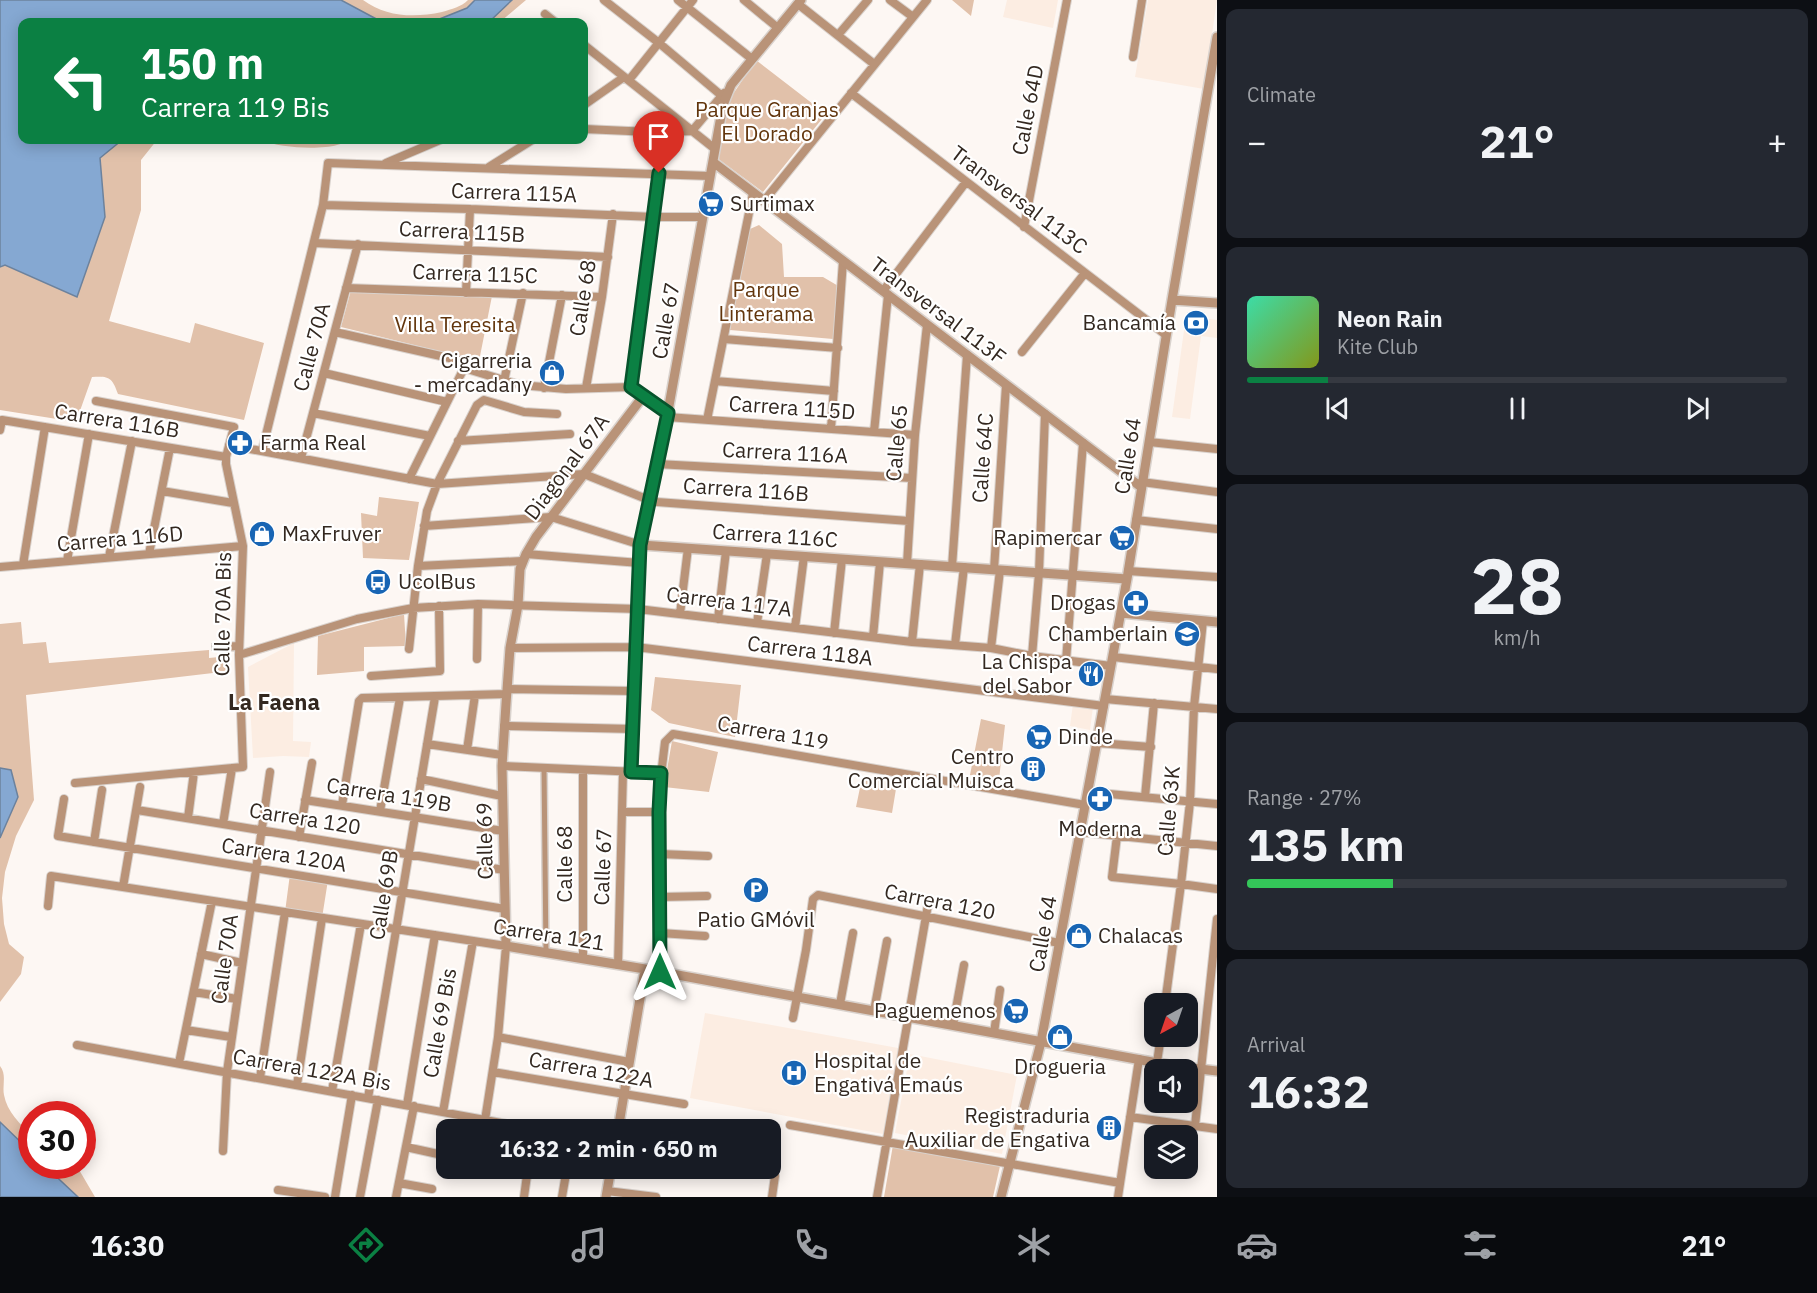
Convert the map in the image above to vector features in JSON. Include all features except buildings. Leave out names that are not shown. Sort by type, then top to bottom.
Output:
[{"type":"street","points":[[604,0],[722,96]]},
{"type":"street","points":[[678,0],[752,59]]},
{"type":"street","points":[[588,103],[626,79],[659,43],[693,0]]},
{"type":"street","points":[[744,0],[778,28]]},
{"type":"street","points":[[838,35],[868,0]]},
{"type":"street","points":[[890,0],[913,17]]},
{"type":"street","points":[[764,201],[927,0]]},
{"type":"street","name":"Calle 64D","points":[[1024,227],[1067,0]]},
{"type":"street","points":[[1133,57],[1142,0]]},
{"type":"street","points":[[588,129],[692,131],[800,2],[874,64]]},
{"type":"street","points":[[545,14],[550,18]]},
{"type":"street","name":"Calle 64","points":[[1001,1197],[1041,1042],[1088,792],[1121,613],[1217,37]]},
{"type":"street","points":[[588,51],[715,149]]},
{"type":"street","name":"Calle 67","points":[[618,965],[623,812],[633,729],[640,545],[667,415],[723,105],[731,85]]},
{"type":"street","name":"Transversal 113C","points":[[851,93],[1166,335]]},
{"type":"street","points":[[383,164],[430,144]]},
{"type":"street","points":[[487,168],[526,144]]},
{"type":"street","name":"Transversal 113F","points":[[713,162],[1083,443],[1142,485]]},
{"type":"street","points":[[262,451],[323,205],[328,163],[710,176]]},
{"type":"street","points":[[631,387],[659,173]]},
{"type":"street","points":[[874,432],[885,293],[966,182]]},
{"type":"street","points":[[707,420],[753,193]]},
{"type":"street","name":"Carrera 115A","points":[[323,205],[703,217]]},
{"type":"street","points":[[466,292],[470,209]]},
{"type":"street","name":"Calle 68","points":[[586,388],[614,214]]},
{"type":"street","name":"Carrera 115B","points":[[314,243],[608,257]]},
{"type":"street","name":"Calle 70A","points":[[301,458],[358,244]]},
{"type":"street","points":[[831,429],[843,261]]},
{"type":"street","points":[[1022,352],[1085,273]]},
{"type":"street","name":"Carrera 115C","points":[[346,288],[602,297]]},
{"type":"street","points":[[504,381],[523,293]]},
{"type":"street","name":"Calle 68","points":[[544,388],[562,295]]},
{"type":"street","points":[[1172,300],[1217,303]]},
{"type":"street","name":"Calle 65","points":[[907,564],[915,435],[927,325]]},
{"type":"street","points":[[334,332],[466,365],[504,381],[520,385],[544,388],[631,387],[667,415]]},
{"type":"street","points":[[724,339],[838,348]]},
{"type":"street","points":[[952,567],[967,355]]},
{"type":"street","points":[[409,478],[466,365]]},
{"type":"street","points":[[324,373],[447,402]]},
{"type":"street","points":[[716,381],[834,391]]},
{"type":"street","name":"Calle 64C","points":[[992,648],[1006,385]]},
{"type":"street","name":"Diagonal 67A","points":[[524,558],[551,517],[644,395]]},
{"type":"street","points":[[409,649],[418,566],[427,511],[437,484],[477,405],[484,400],[524,412],[557,414]]},
{"type":"street","name":"Calle 70A Bis","points":[[96,401],[234,427],[226,457],[227,473],[243,546],[239,646],[243,767],[232,768]]},
{"type":"street","points":[[313,413],[430,436]]},
{"type":"street","points":[[1032,656],[1039,573],[1045,414]]},
{"type":"street","name":"Carrera 115D","points":[[667,415],[915,435]]},
{"type":"street","name":"Carrera 116B","points":[[0,430],[2,420],[226,457]]},
{"type":"street","points":[[23,565],[45,427]]},
{"type":"street","points":[[67,561],[89,434]]},
{"type":"street","points":[[458,441],[570,434]]},
{"type":"street","points":[[110,557],[132,441]]},
{"type":"street","points":[[1149,442],[1217,449]]},
{"type":"street","points":[[1066,660],[1083,443]]},
{"type":"street","name":"Carrera 116B","points":[[229,445],[437,484],[584,474],[649,500],[909,521]]},
{"type":"street","points":[[149,554],[170,448]]},
{"type":"street","name":"Carrera 116A","points":[[657,464],[912,478]]},
{"type":"street","points":[[1142,485],[1217,492]]},
{"type":"street","points":[[162,491],[233,503]]},
{"type":"street","name":"Carrera 116C","points":[[424,526],[551,517],[640,545],[1039,573],[1127,575]]},
{"type":"street","points":[[1136,520],[1217,529]]},
{"type":"street","name":"Carrera 116D","points":[[0,567],[243,546]]},
{"type":"street","points":[[680,614],[688,548]]},
{"type":"street","points":[[718,619],[726,551]]},
{"type":"street","points":[[757,623],[767,554]]},
{"type":"street","points":[[795,628],[804,556]]},
{"type":"street","points":[[418,566],[524,558],[640,563]]},
{"type":"street","name":"Calle 69","points":[[485,1119],[498,1037],[506,946],[502,755],[510,648],[524,558]]},
{"type":"street","points":[[834,633],[842,559]]},
{"type":"street","points":[[873,637],[880,562]]},
{"type":"street","points":[[912,642],[920,564]]},
{"type":"street","points":[[955,645],[964,567]]},
{"type":"street","points":[[1127,575],[1217,578]]},
{"type":"street","points":[[477,659],[478,604]]},
{"type":"street","name":"Carrera 117A","points":[[239,655],[357,619],[413,608],[518,604],[638,609],[912,642],[992,648],[1066,660],[1217,669]]},
{"type":"street","points":[[371,676],[440,671],[439,606]]},
{"type":"street","points":[[1121,613],[1217,622]]},
{"type":"street","name":"Calle 63K","points":[[1166,993],[1190,802],[1194,707],[1203,621]]},
{"type":"street","points":[[220,647],[239,646]]},
{"type":"street","name":"Carrera 118A","points":[[510,648],[636,647],[1104,703],[1154,703],[1217,709]]},
{"type":"street","points":[[342,805],[359,701],[366,697],[435,697],[507,691],[634,691]]},
{"type":"street","points":[[467,750],[475,695]]},
{"type":"street","name":"Calle 69B","points":[[368,1098],[435,697]]},
{"type":"street","points":[[380,811],[400,698]]},
{"type":"street","points":[[1144,797],[1154,703]]},
{"type":"street","points":[[504,726],[633,729]]},
{"type":"street","name":"Carrera 119","points":[[661,773],[665,742],[673,734],[1085,805]]},
{"type":"street","points":[[1097,743],[1151,747]]},
{"type":"street","points":[[427,744],[502,755]]},
{"type":"street","points":[[299,837],[312,763]]},
{"type":"street","points":[[502,766],[661,773],[659,812],[660,972]]},
{"type":"street","points":[[75,783],[232,768],[223,824]]},
{"type":"street","points":[[544,768],[546,953]]},
{"type":"street","name":"Calle 68","points":[[582,959],[584,770]]},
{"type":"street","points":[[188,818],[195,772]]},
{"type":"street","name":"Calle 70A","points":[[223,1151],[231,1037],[270,772]]},
{"type":"street","points":[[421,779],[502,796]]},
{"type":"street","points":[[123,887],[140,787]]},
{"type":"street","points":[[94,842],[102,790]]},
{"type":"street","points":[[1088,792],[1217,804]]},
{"type":"street","name":"Carrera 120A","points":[[64,799],[58,836],[505,909]]},
{"type":"street","name":"Carrera 119B","points":[[305,801],[503,831]]},
{"type":"street","name":"Carrera 120","points":[[136,810],[504,870]]},
{"type":"street","points":[[623,812],[659,812]]},
{"type":"street","points":[[1080,832],[1217,846]]},
{"type":"street","points":[[1117,836],[1112,877],[1217,889]]},
{"type":"street","points":[[660,854],[708,856]]},
{"type":"street","name":"Carrera 121","points":[[48,906],[51,876],[645,969],[1144,1060]]},
{"type":"street","points":[[660,897],[707,896]]},
{"type":"street","name":"Carrera 120","points":[[797,997],[815,896],[1059,943]]},
{"type":"street","points":[[877,1197],[929,899]]},
{"type":"street","points":[[179,1064],[212,901]]},
{"type":"street","points":[[260,1078],[285,912]]},
{"type":"street","points":[[297,1085],[322,918]]},
{"type":"street","points":[[1195,1125],[1217,919]]},
{"type":"street","points":[[332,1091],[361,924]]},
{"type":"street","points":[[660,933],[705,936]]},
{"type":"street","points":[[840,1004],[853,933]]},
{"type":"street","points":[[396,1197],[406,1147],[435,935]]},
{"type":"street","name":"Calle 69 Bis","points":[[443,1112],[473,941]]},
{"type":"street","points":[[874,1011],[886,941]]},
{"type":"street","points":[[201,954],[242,963]]},
{"type":"street","points":[[953,1025],[964,965]]},
{"type":"street","points":[[620,1119],[645,969]]},
{"type":"street","points":[[994,1033],[1000,990]]},
{"type":"street","points":[[194,992],[237,999]]},
{"type":"street","points":[[793,1018],[797,997]]},
{"type":"street","points":[[186,1030],[231,1037]]},
{"type":"street","points":[[498,1037],[629,1062]]},
{"type":"street","name":"Carrera 122A Bis","points":[[77,1045],[480,1119]]},
{"type":"street","points":[[1118,1197],[1139,1059]]},
{"type":"street","name":"Carrera 121","points":[[1198,1069],[1217,1071]]},
{"type":"street","name":"Carrera 122A","points":[[493,1071],[684,1104]]},
{"type":"street","points":[[335,1197],[352,1095]]},
{"type":"street","points":[[360,1197],[378,1100]]},
{"type":"street","points":[[1130,1117],[1188,1125]]},
{"type":"street","points":[[790,1125],[1120,1183]]},
{"type":"street","points":[[1198,1126],[1217,1129]]},
{"type":"street","points":[[406,1147],[436,1154]]},
{"type":"street","points":[[524,1197],[526,1179]]},
{"type":"street","points":[[562,1197],[565,1179]]},
{"type":"street","points":[[609,1179],[607,1194],[656,1197]]},
{"type":"street","points":[[772,1197],[775,1179]]},
{"type":"street","points":[[399,1183],[432,1189]]},
{"type":"street","points":[[278,1190],[325,1197]]},
{"type":"shaded area","points":[[1007,0],[1058,0],[1053,28],[1003,17]]},
{"type":"shaded area","points":[[1148,0],[1217,0],[1204,89],[1135,77]]},
{"type":"shaded area","points":[[1186,316],[1217,320],[1217,338],[1201,336],[1190,419],[1172,417]]},
{"type":"shaded area","points":[[294,643],[293,741],[311,742],[309,757],[253,758],[248,667]]},
{"type":"shaded area","points":[[1073,704],[1093,707],[1090,730],[1070,726]]},
{"type":"shaded area","name":"Hospital de Engativá Emaús","points":[[705,1013],[898,1048],[883,1134],[690,1098]]},
{"type":"shaded area","points":[[910,1054],[1017,1075],[1002,1154],[895,1133]]},
{"type":"green space","points":[[0,0],[363,0],[391,13],[421,15],[442,12],[468,0],[526,0],[505,18],[18,18],[18,144],[154,144],[141,160],[141,210],[109,321],[190,343],[195,323],[264,343],[244,420],[118,394],[112,381],[106,377],[92,377],[76,422],[0,410]]},
{"type":"green space","points":[[952,0],[974,0],[971,16]]},
{"type":"green space","name":"Parque Granjas El Dorado","points":[[756,60],[826,114],[763,192],[717,158],[723,139],[729,100]]},
{"type":"green space","points":[[274,144],[341,144],[310,148]]},
{"type":"green space","name":"Parque Linterama","points":[[759,225],[782,244],[784,277],[823,277],[840,287],[833,339],[730,330],[750,229]]},
{"type":"green space","name":"Villa Teresita","points":[[351,290],[492,296],[479,361],[341,327]]},
{"type":"green space","points":[[379,497],[419,502],[409,560],[363,558],[361,513],[377,516]]},
{"type":"green space","points":[[404,614],[406,646],[364,647],[364,671],[317,675],[318,636]]},
{"type":"green space","points":[[21,622],[23,644],[46,642],[49,663],[209,650],[209,658],[229,656],[230,671],[26,695],[34,800],[16,836],[5,872],[2,898],[4,924],[9,944],[24,957],[21,974],[0,1002],[0,624]]},
{"type":"green space","points":[[655,677],[741,685],[735,737],[669,723],[651,710]]},
{"type":"green space","points":[[981,719],[1005,725],[999,780],[970,775]]},
{"type":"green space","points":[[672,741],[718,752],[709,792],[664,787]]},
{"type":"green space","points":[[862,778],[897,783],[892,813],[856,807]]},
{"type":"green space","points":[[290,874],[328,880],[322,918],[285,912]]},
{"type":"green space","points":[[0,1066],[3,1073],[4,1095],[8,1107],[18,1121],[18,1179],[84,1179],[95,1197],[0,1197]]},
{"type":"green space","points":[[893,1145],[1000,1166],[993,1197],[884,1197]]},
{"type":"water","points":[[0,0],[341,0],[375,18],[18,18],[18,144],[117,144],[100,158],[105,217],[77,297],[5,265],[0,267]]},
{"type":"water","points":[[475,0],[512,0],[493,18],[442,18],[467,8]]},
{"type":"water","points":[[0,768],[11,770],[18,797],[0,838]]},
{"type":"water","points":[[0,1122],[18,1139],[18,1179],[59,1179],[78,1197],[0,1197]]},
{"type":"tunnel","points":[[211,647],[221,647]]},
{"type":"place","name":"Surtimax","points":[[711,204]]},
{"type":"place","name":"Bancamía","points":[[1196,323]]},
{"type":"place","name":"Cigarreria - mercadany","points":[[552,373]]},
{"type":"place","name":"Farma Real","points":[[240,443]]},
{"type":"place","name":"MaxFruver","points":[[262,534]]},
{"type":"place","name":"Rapimercar","points":[[1122,538]]},
{"type":"place","name":"UcolBus","points":[[378,582]]},
{"type":"place","name":"Drogas","points":[[1136,603]]},
{"type":"place","name":"Chamberlain","points":[[1187,634]]},
{"type":"place","name":"La Chispa del Sabor","points":[[1091,674]]},
{"type":"place","name":"Dinde","points":[[1039,737]]},
{"type":"place","name":"Centro Comercial Muisca","points":[[1033,769]]},
{"type":"place","name":"Moderna","points":[[1100,799]]},
{"type":"place","name":"Patio GMóvil","points":[[756,890]]},
{"type":"place","name":"Chalacas","points":[[1079,936]]},
{"type":"place","name":"Paguemenos","points":[[1016,1011]]},
{"type":"place","name":"Drogueria","points":[[1060,1037]]},
{"type":"place","name":"Hospital de Engativá Emaús","points":[[794,1073]]},
{"type":"place","name":"Registraduria Auxiliar de Engativa","points":[[1109,1128]]},
{"type":"district","name":"La Faena","points":[[274,702]]},
{"type":"route","points":[[659,173],[631,387],[668,413],[640,545],[631,772],[661,773],[659,812],[660,972]]}]
